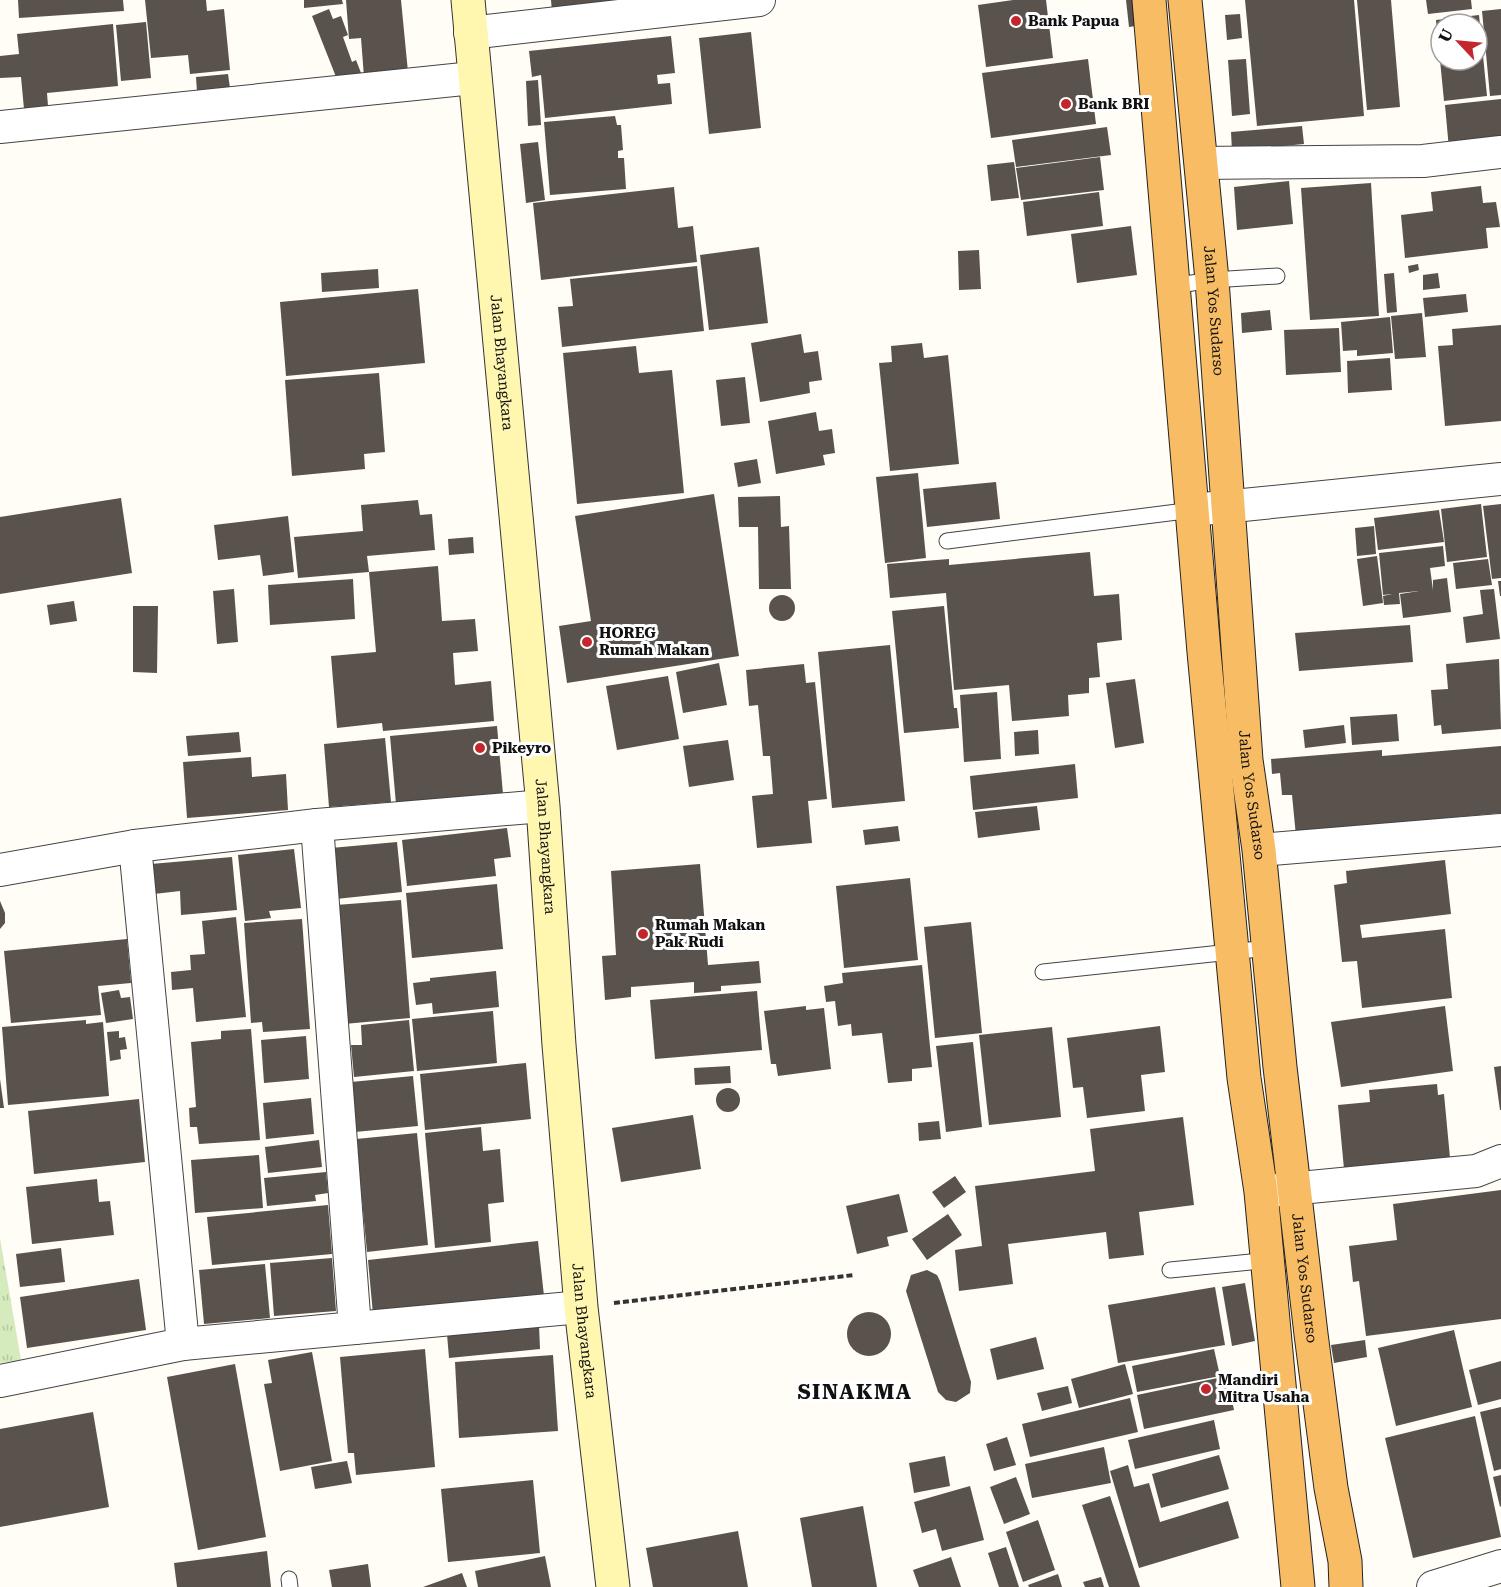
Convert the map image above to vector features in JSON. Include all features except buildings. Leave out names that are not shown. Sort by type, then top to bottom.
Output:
[{"type":"highway","points":[[1149,0],[1172,286],[1232,953],[1244,1078],[1261,1192],[1298,1587]]},
{"type":"highway","name":"Jalan Yos Sudarso","points":[[1185,0],[1212,280],[1246,760],[1259,850],[1311,1334],[1331,1488],[1345,1561],[1346,1587]]},
{"type":"main road","name":"Jalan Bhayangkara","points":[[468,0],[473,78],[543,806],[580,1307],[613,1587]]},
{"type":"street","points":[[470,33],[759,0]]},
{"type":"street","points":[[0,128],[473,78]]},
{"type":"street","points":[[1201,163],[1423,161],[1501,152]]},
{"type":"street","points":[[1193,510],[1501,479]]},
{"type":"street","points":[[0,870],[135,846],[317,825],[543,806]]},
{"type":"street","points":[[317,825],[355,1328]]},
{"type":"street","points":[[1259,850],[1501,830]]},
{"type":"street","points":[[135,846],[183,1344]]},
{"type":"street","points":[[1261,1192],[1476,1171],[1501,1161]]},
{"type":"street","points":[[0,1381],[183,1344],[580,1307]]},
{"type":"street","points":[[1432,1587],[1501,1566]]},
{"type":"lane","points":[[1172,286],[1212,280],[1277,276]]},
{"type":"lane","points":[[947,541],[1193,510]]},
{"type":"lane","points":[[1043,972],[1268,948]]},
{"type":"lane","points":[[1170,1270],[1304,1257]]},
{"type":"path","points":[[580,1307],[854,1275]]},
{"type":"green space","points":[[0,1238],[21,1360],[0,1363]]},
{"type":"place","name":"Bank Papua","points":[[1016,21]]},
{"type":"place","name":"Bank BRI","points":[[1066,104]]},
{"type":"place","name":"HOREG Rumah Makan","points":[[587,642]]},
{"type":"place","name":"Pikeyro","points":[[480,748]]},
{"type":"place","name":"Rumah Makan Pak Rudi","points":[[643,934]]},
{"type":"place","name":"Mandiri Mitra Usaha","points":[[1206,1389]]},
{"type":"district","name":"SINAKMA","points":[[855,1392]]}]
